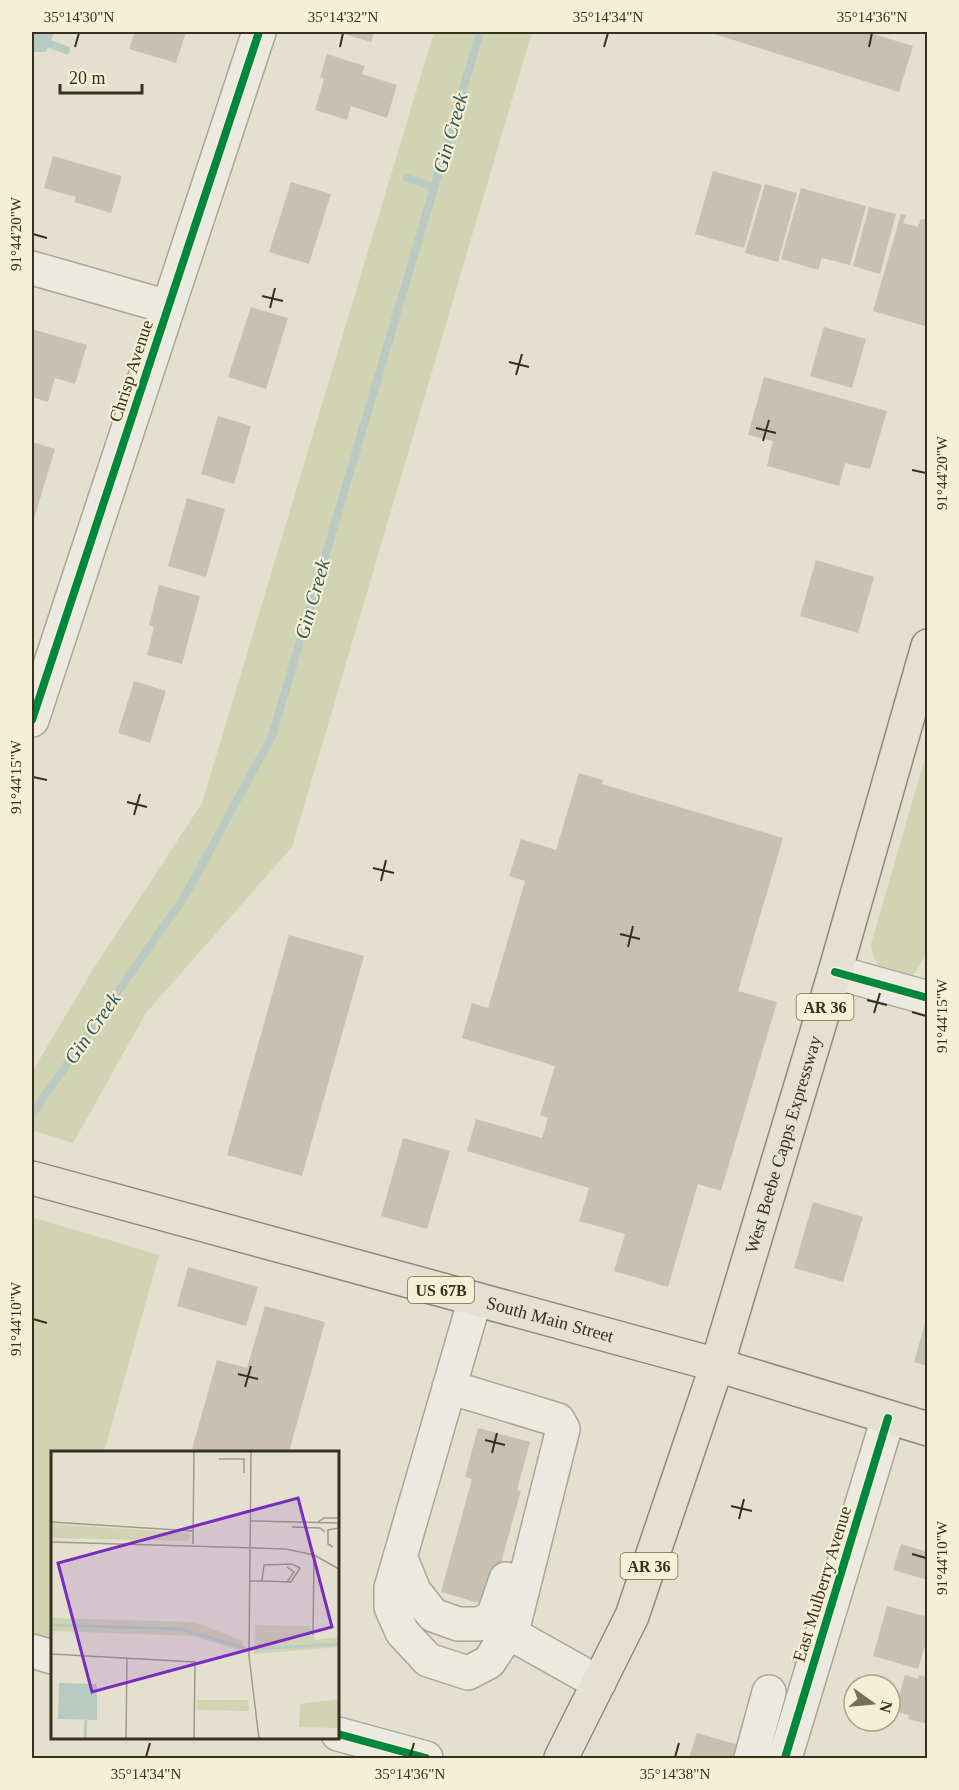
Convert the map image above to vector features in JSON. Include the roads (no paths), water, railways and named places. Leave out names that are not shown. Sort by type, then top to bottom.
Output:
[{"type":"main road","name":"West Beebe Capps Expressway","points":[[717,1365],[835,972],[927,646]]},
{"type":"main road","name":"South Main Street","points":[[32,1178],[717,1365],[927,1429]]},
{"type":"main road","name":"AR 36","points":[[561,1758],[632,1616],[717,1365]]},
{"type":"street","name":"Chrisp Avenue","points":[[32,720],[259,32]]},
{"type":"street","points":[[32,268],[168,307]]},
{"type":"street","points":[[835,972],[927,998]]},
{"type":"street","points":[[449,1388],[558,1420],[563,1429],[514,1624],[489,1662],[468,1673],[428,1660],[402,1632],[391,1606],[391,1588],[400,1556],[449,1388],[475,1299]]},
{"type":"street","points":[[400,1556],[414,1591],[434,1615],[458,1624],[479,1624],[493,1617],[502,1595],[548,1417]]},
{"type":"street","name":"East Mulberry Avenue","points":[[785,1758],[888,1418]]},
{"type":"street","points":[[508,1632],[599,1683]]},
{"type":"street","points":[[32,1651],[51,1657]]},
{"type":"street","points":[[751,1758],[769,1692]]},
{"type":"street","points":[[339,1734],[426,1758]]},
{"type":"waterway","name":"Gin Creek","points":[[32,1114],[185,896],[272,736],[480,32]]},
{"type":"waterway","points":[[50,44],[66,50]]},
{"type":"waterway","points":[[407,178],[434,187]]}]
